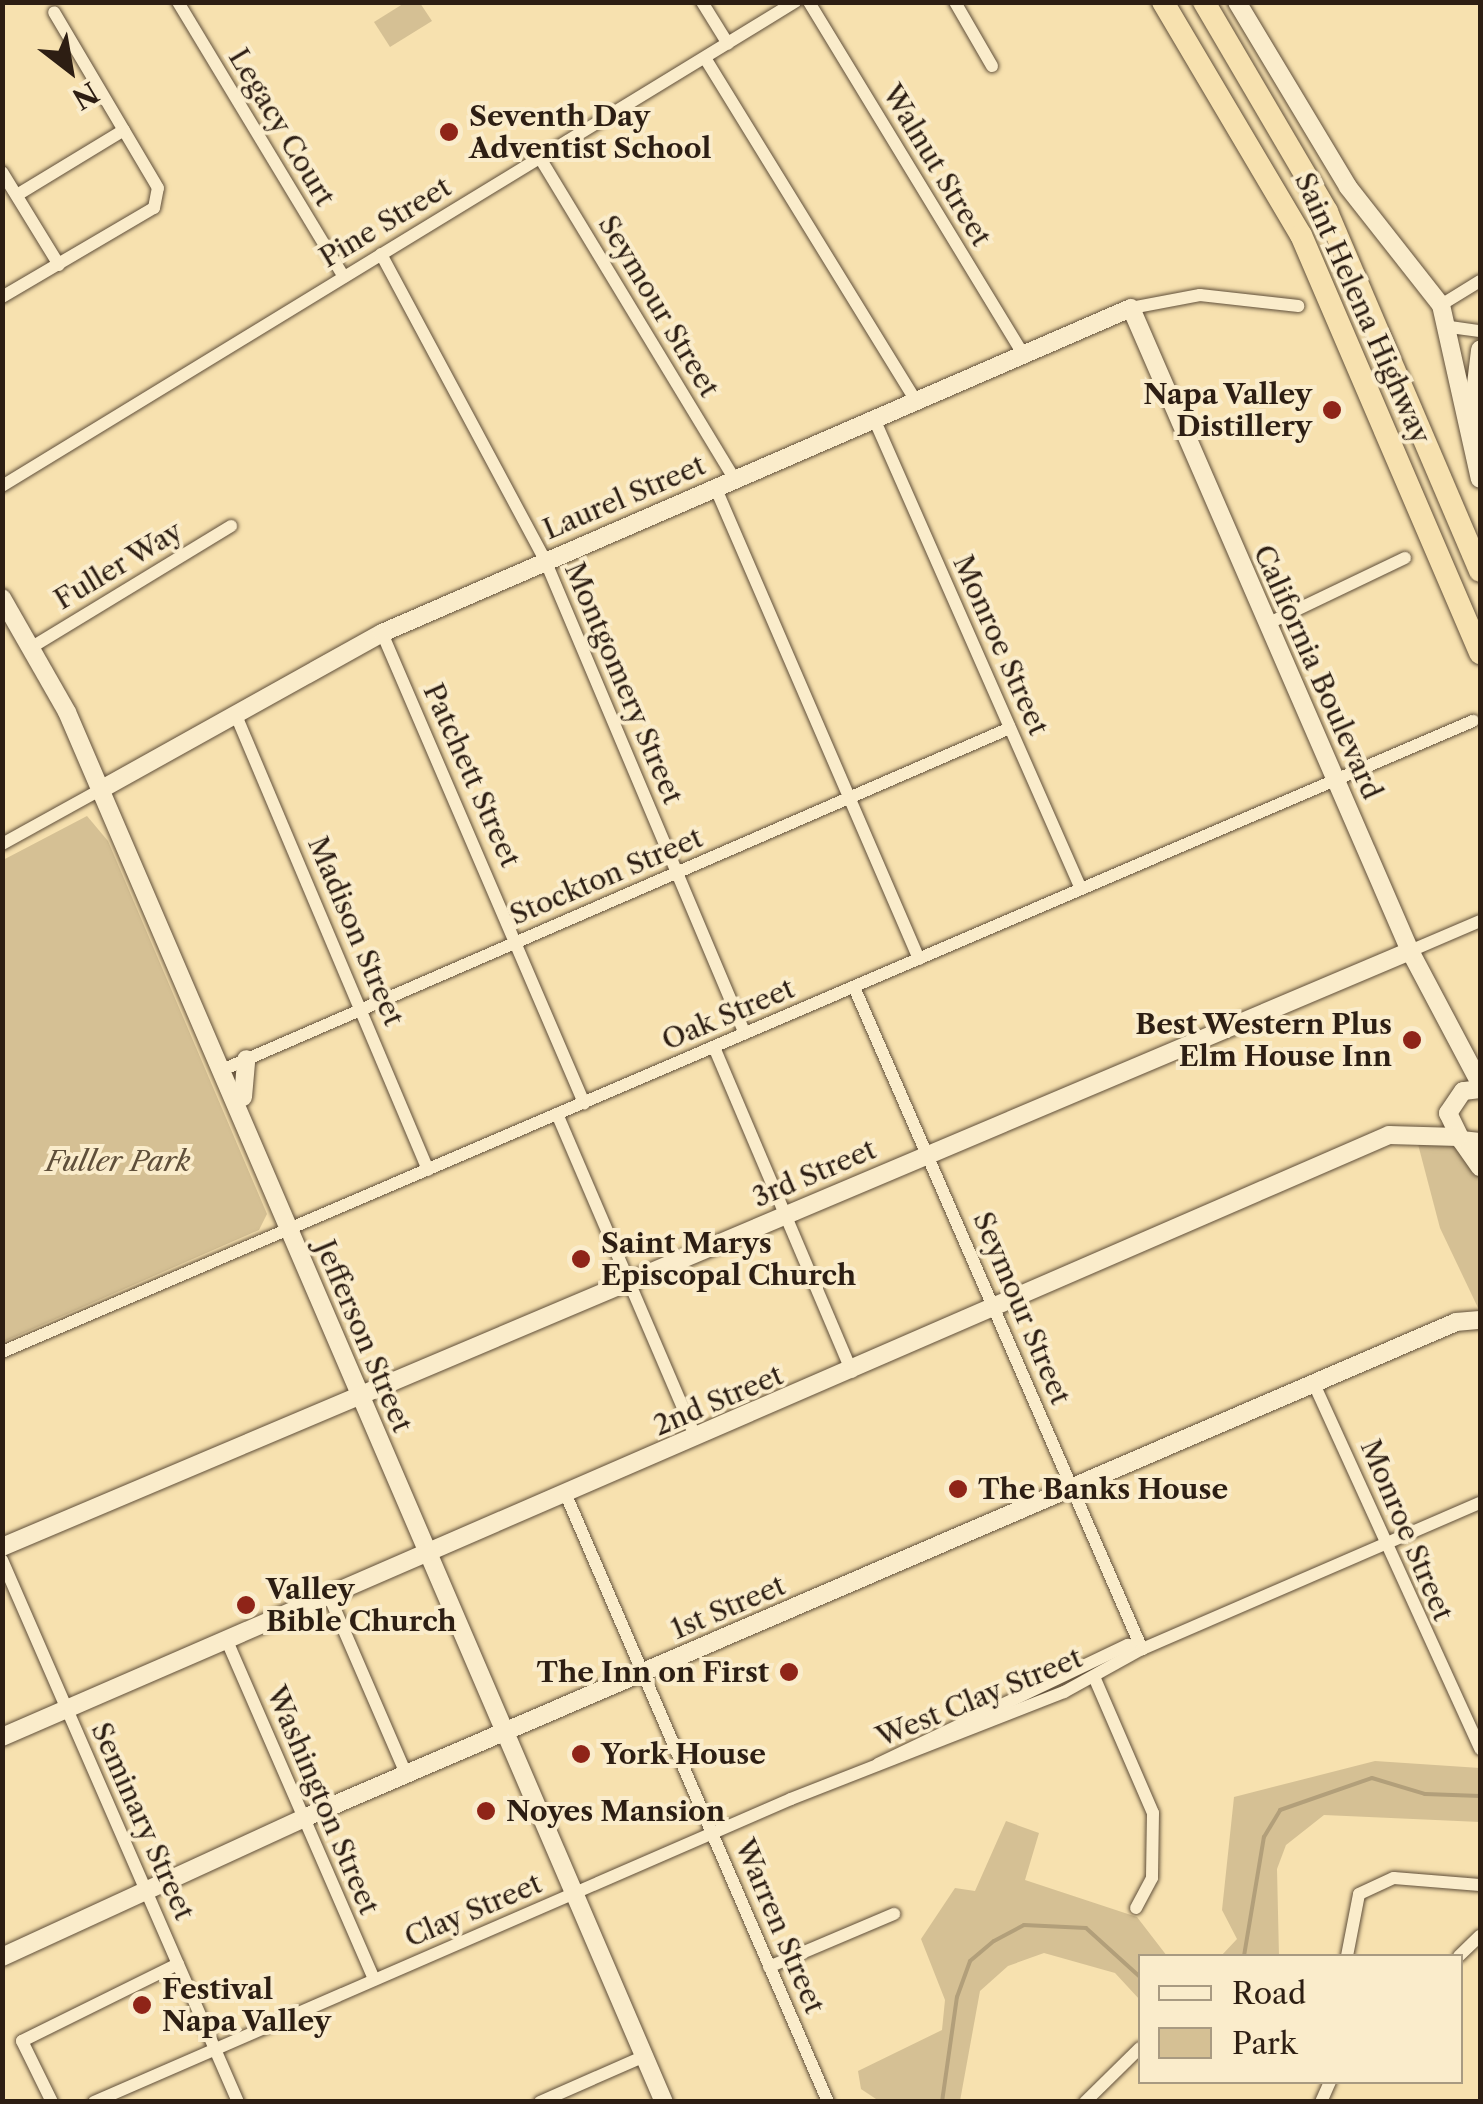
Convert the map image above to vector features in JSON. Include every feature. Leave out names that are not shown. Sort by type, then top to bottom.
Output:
[{"type":"highway","name":"Saint Helena Highway","points":[[1163,2],[1301,235],[1480,652]]},
{"type":"highway","name":"Saint Helena Highway","points":[[1204,2],[1335,229],[1480,571]]},
{"type":"street","name":"Legacy Court","points":[[178,2],[344,277]]},
{"type":"street","points":[[702,2],[728,44]]},
{"type":"street","name":"Pine Street","points":[[2,486],[794,2]]},
{"type":"street","name":"Walnut Street","points":[[809,2],[1022,353]]},
{"type":"street","points":[[954,2],[992,66]]},
{"type":"street","points":[[1237,2],[1348,187],[1442,305],[1450,328],[1470,451],[1480,479]]},
{"type":"street","points":[[2,297],[154,208],[158,188],[54,12]]},
{"type":"street","points":[[704,58],[916,402]]},
{"type":"street","points":[[17,195],[124,130]]},
{"type":"street","name":"Seymour Street","points":[[540,158],[736,481]]},
{"type":"street","points":[[2,172],[59,264]]},
{"type":"street","name":"Montgomery Street","points":[[381,254],[545,560],[745,1034]]},
{"type":"street","points":[[1442,305],[1480,281]]},
{"type":"street","name":"Laurel Street","points":[[2,844],[382,633],[875,421],[1022,353],[1131,308],[1200,295],[1298,306]]},
{"type":"street","name":"California Boulevard","points":[[1131,308],[1410,951],[1458,1056],[1480,1086]]},
{"type":"street","points":[[1450,328],[1480,331]]},
{"type":"street","points":[[1470,451],[1480,350]]},
{"type":"street","name":"Monroe Street","points":[[875,421],[1081,890]]},
{"type":"street","points":[[716,489],[919,959]]},
{"type":"street","name":"Fuller Way","points":[[32,647],[230,526]]},
{"type":"street","points":[[1267,624],[1405,558]]},
{"type":"street","name":"Jefferson Street","points":[[2,598],[32,647],[100,790],[664,2102]]},
{"type":"street","name":"Patchett Street","points":[[382,633],[518,941],[584,1103]]},
{"type":"street","name":"Madison Street","points":[[235,713],[364,1008],[428,1170]]},
{"type":"street","name":"Oak Street","points":[[2,1352],[1473,721]]},
{"type":"street","name":"Stockton Street","points":[[222,1070],[1010,728]]},
{"type":"street","name":"3rd Street","points":[[2,1547],[1480,921]]},
{"type":"street","name":"Seymour Street","points":[[854,987],[999,1309],[1070,1489],[1142,1649]]},
{"type":"street","points":[[714,1047],[852,1372]]},
{"type":"street","name":"California Boulevard","points":[[1458,1056],[1455,1097],[1448,1113],[1466,1140]]},
{"type":"street","points":[[246,1060],[239,1088],[253,1139]]},
{"type":"street","points":[[1455,1097],[1480,1086]]},
{"type":"street","points":[[557,1114],[696,1439]]},
{"type":"street","name":"2nd Street","points":[[2,1737],[999,1309],[1388,1135],[1466,1140]]},
{"type":"street","points":[[1466,1140],[1480,1167]]},
{"type":"street","name":"1st Street","points":[[2,1957],[304,1818],[1314,1384],[1480,1320]]},
{"type":"street","name":"Monroe Street","points":[[1314,1384],[1390,1542],[1480,1750]]},
{"type":"street","name":"Warren Street","points":[[566,1495],[828,2102]]},
{"type":"street","name":"West Clay Street","points":[[874,1767],[1094,1679],[1142,1649],[1480,1504]]},
{"type":"street","name":"Seminary Street","points":[[2,1560],[238,2102]]},
{"type":"street","points":[[330,1598],[407,1776]]},
{"type":"street","name":"Washington Street","points":[[227,1640],[374,1979]]},
{"type":"street","name":"West Clay Street","points":[[874,1767],[1128,1645],[1142,1649]]},
{"type":"street","points":[[1094,1679],[1156,1828],[1152,1878],[1136,1908]]},
{"type":"street","name":"Clay Street","points":[[94,2102],[874,1767]]},
{"type":"street","points":[[1347,1954],[1359,1894],[1394,1878],[1480,1885]]},
{"type":"street","points":[[769,1968],[894,1914]]},
{"type":"street","points":[[1461,1954],[1480,1936]]},
{"type":"street","points":[[52,2102],[22,2041],[178,1964]]},
{"type":"street","points":[[1086,2102],[1138,2050]]},
{"type":"street","points":[[540,2102],[645,2056]]},
{"type":"green space","points":[[406,2],[420,3],[432,21],[390,47],[374,22]]},
{"type":"green space","name":"Fuller Park","points":[[87,816],[108,841],[267,1214],[259,1230],[3,1342],[3,860]]},
{"type":"green space","points":[[1414,1129],[1458,1137],[1480,1167],[1480,1312],[1440,1228]]},
{"type":"green space","points":[[1375,1761],[1480,1768],[1480,1822],[1324,1815],[1286,1845],[1277,1869],[1279,1954],[1223,1954],[1237,1939],[1222,1910],[1234,1797]]},
{"type":"green space","points":[[1006,1821],[1039,1833],[1025,1880],[1137,1917],[1165,1954],[1138,1954],[1138,1998],[1115,1973],[1044,1953],[1008,1966],[980,1991],[960,2101],[879,2101],[861,2089],[858,2071],[942,2030],[945,2000],[921,1939],[955,1888],[975,1891]]},
{"type":"waterway","points":[[1244,1954],[1264,1837],[1280,1810],[1372,1778],[1425,1794],[1480,1796]]},
{"type":"waterway","points":[[942,2102],[957,1997],[970,1961],[994,1941],[1024,1925],[1086,1928],[1138,1975]]},
{"type":"place","name":"Seventh Day Adventist School","points":[[449,132]]},
{"type":"place","name":"Napa Valley Distillery","points":[[1332,410]]},
{"type":"place","name":"Best Western Plus Elm House Inn","points":[[1412,1040]]},
{"type":"place","name":"Saint Marys Episcopal Church","points":[[581,1259]]},
{"type":"place","name":"The Banks House","points":[[958,1489]]},
{"type":"place","name":"Valley Bible Church","points":[[246,1605]]},
{"type":"place","name":"The Inn on First","points":[[789,1672]]},
{"type":"place","name":"York House","points":[[581,1754]]},
{"type":"place","name":"Noyes Mansion","points":[[486,1811]]},
{"type":"place","name":"Festival Napa Valley","points":[[142,2005]]}]
